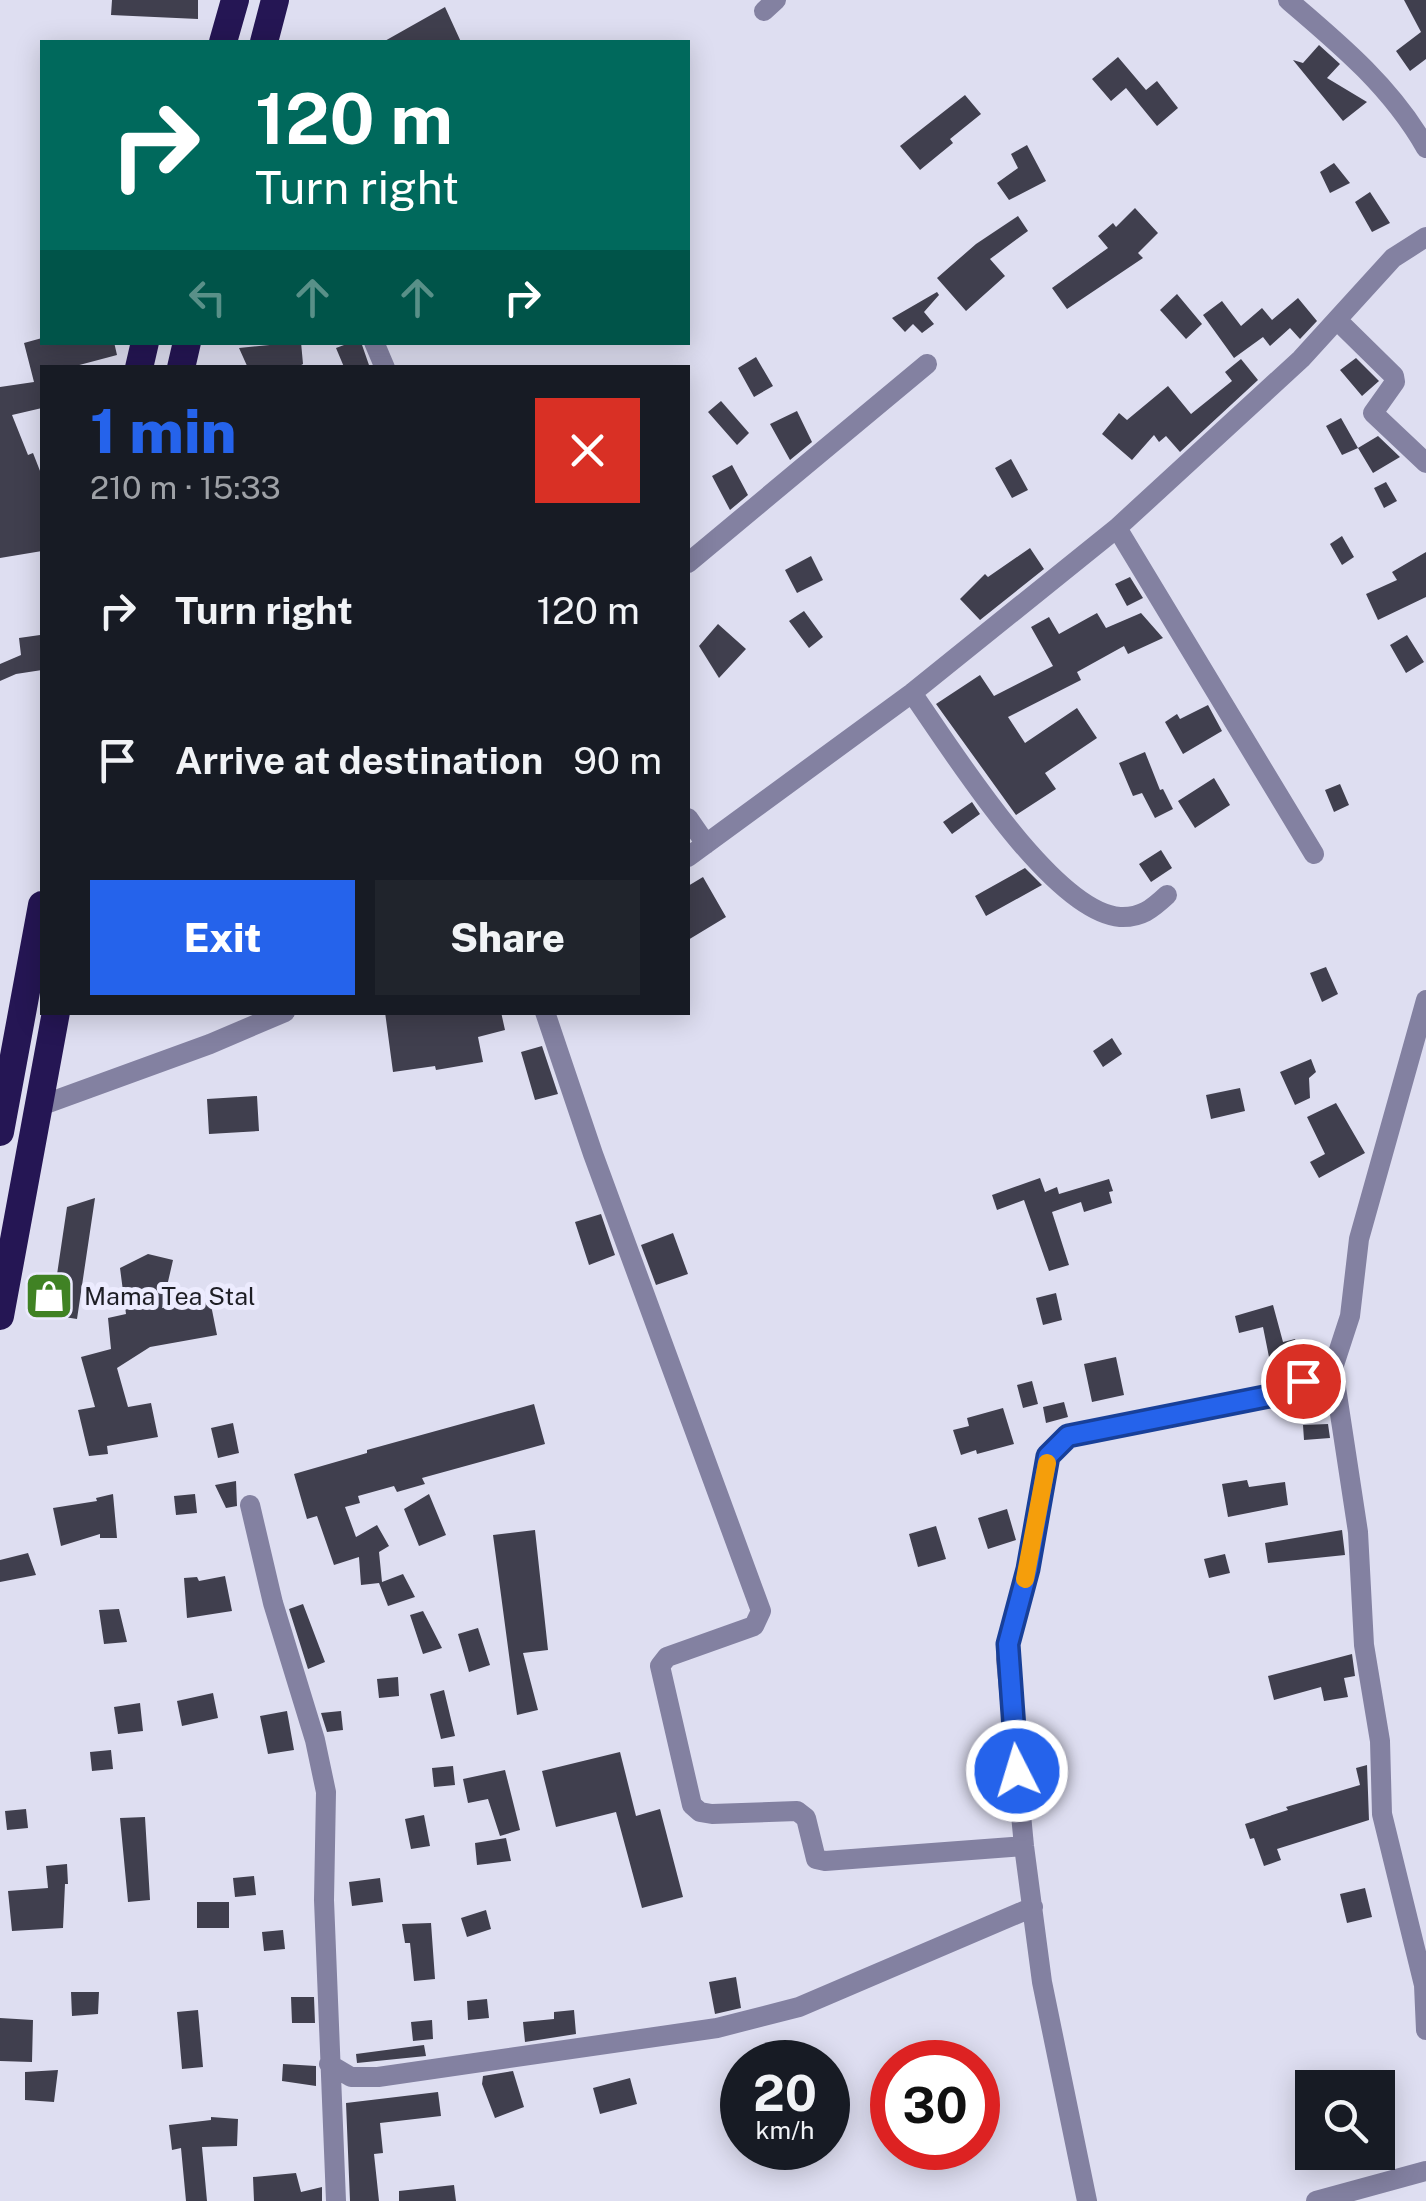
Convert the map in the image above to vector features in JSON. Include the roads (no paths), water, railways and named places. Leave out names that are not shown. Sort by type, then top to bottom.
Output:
[{"type":"highway","points":[[224,40],[235,0]]},
{"type":"highway","points":[[265,40],[275,0]]},
{"type":"highway","points":[[0,1132],[11,1010],[40,912]]},
{"type":"highway","points":[[0,1316],[55,1015]]},
{"type":"street","points":[[1288,0],[1360,61],[1414,127],[1426,148]]},
{"type":"street","points":[[690,856],[912,693],[1117,528],[1301,359],[1394,258],[1426,237]]},
{"type":"street","points":[[1337,320],[1394,376],[1396,382],[1373,413],[1426,463]]},
{"type":"street","points":[[690,561],[927,364]]},
{"type":"street","points":[[1117,528],[1314,854]]},
{"type":"street","points":[[912,693],[1015,839],[1078,898],[1114,917],[1148,913],[1167,895]]},
{"type":"street","points":[[690,821],[706,844]]},
{"type":"street","points":[[1426,1000],[1359,1239],[1350,1316],[1333,1368],[1358,1532],[1364,1645],[1380,1740],[1382,1814],[1424,1985],[1426,2030]]},
{"type":"street","points":[[38,1107],[278,1015]]},
{"type":"street","points":[[546,1015],[761,1611],[754,1626],[667,1657],[660,1666],[692,1804],[700,1812],[712,1814],[797,1811],[806,1818],[816,1859],[825,1862],[1024,1846]]},
{"type":"street","points":[[1087,2201],[1042,1982],[1006,1659],[1028,1569],[1048,1456],[1068,1436],[1274,1395],[1333,1368]]},
{"type":"street","points":[[250,1505],[273,1604],[315,1740],[326,1792],[324,1900],[336,2201]]},
{"type":"street","points":[[329,2064],[351,2077],[378,2077],[716,2028],[799,2007],[1033,1907]]},
{"type":"street","points":[[1316,2201],[1426,2171]]},
{"type":"place","name":"Mama Tea Stal","points":[[49,1296]]}]
